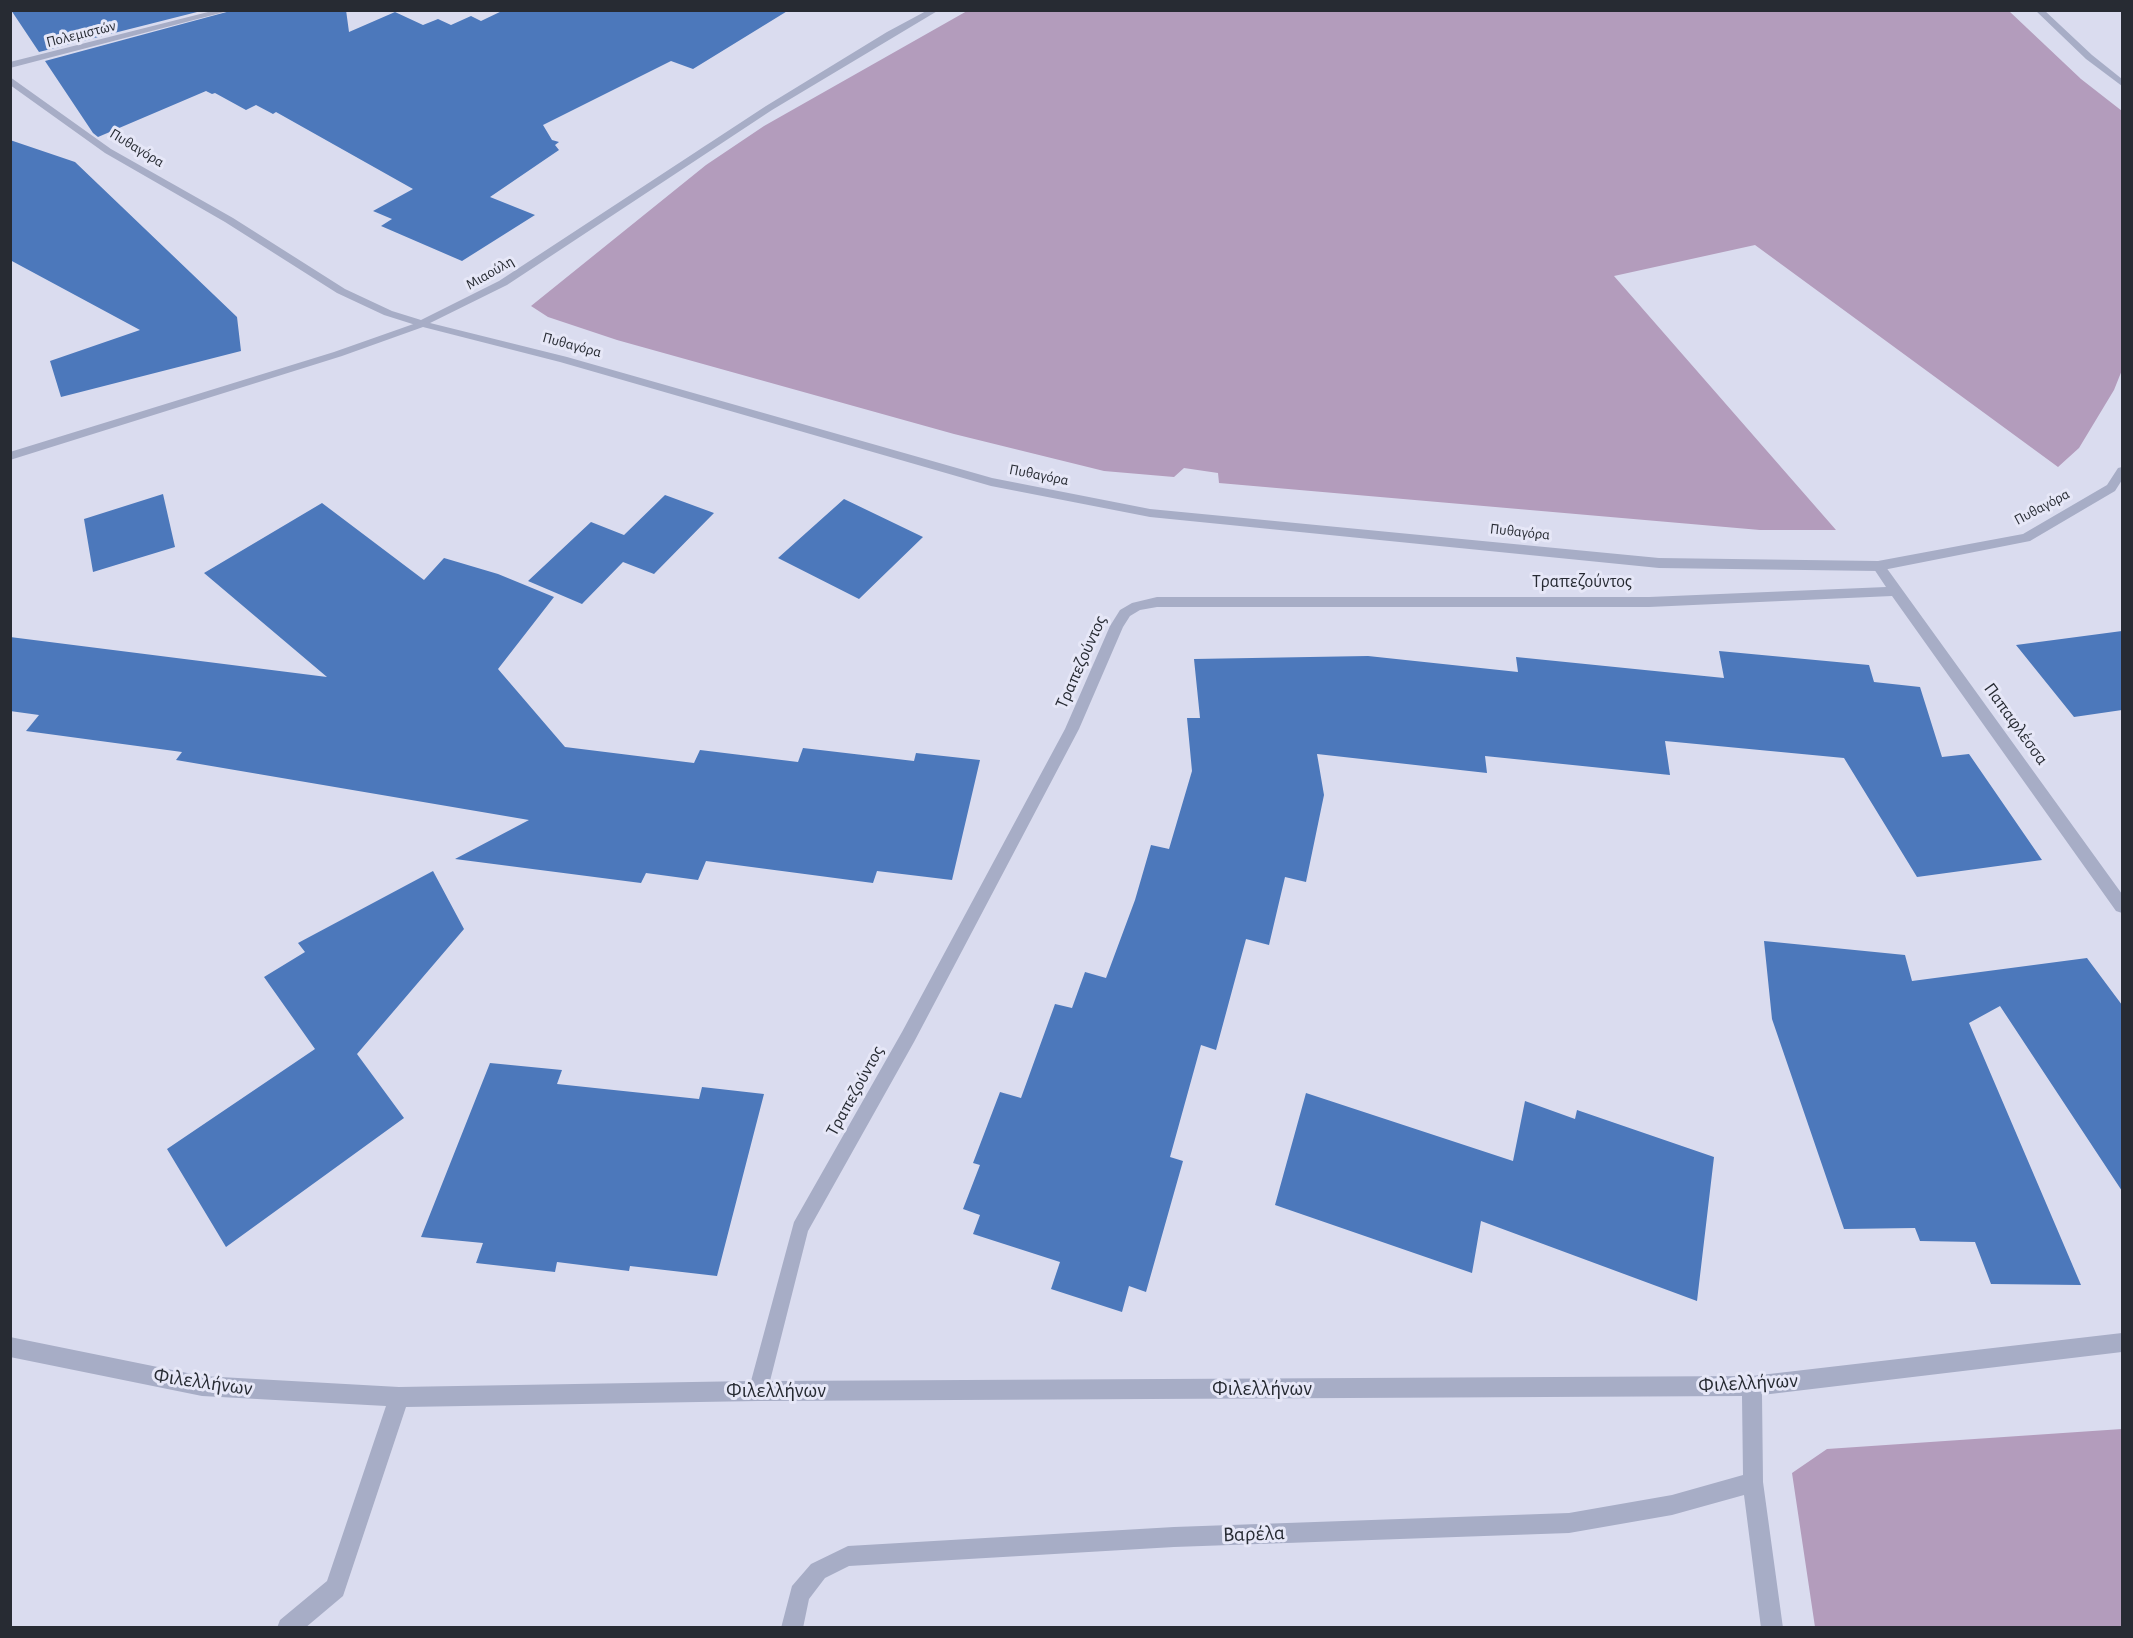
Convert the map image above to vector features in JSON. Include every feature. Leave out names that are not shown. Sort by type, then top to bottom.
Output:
[{"type":"street","name":"Πολεμιστών","points":[[10,65],[228,10]]},
{"type":"street","name":"Μιαούλη","points":[[10,456],[327,357],[422,324],[503,283],[769,108],[890,34],[935,10]]},
{"type":"street","points":[[2039,10],[2089,57],[2122,83]]},
{"type":"street","name":"Πυθαγόρα","points":[[10,80],[108,151],[229,220],[341,291],[388,314],[586,365],[991,483],[1150,513],[1659,563],[1878,566],[2026,538],[2111,488],[2122,471]]},
{"type":"street","name":"Παπαφλέσσα","points":[[1878,566],[2122,906]]},
{"type":"street","name":"Τραπεζούντος","points":[[758,1391],[800,1228],[908,1037],[1072,729],[1117,626],[1125,613],[1137,606],[1157,602],[1649,602],[1896,591]]},
{"type":"street","name":"Φιλελλήνων","points":[[10,1347],[202,1386],[399,1397],[758,1391],[1752,1386],[2122,1342]]},
{"type":"street","points":[[1752,1386],[1753,1482],[1772,1628]]},
{"type":"street","points":[[288,1628],[335,1588],[399,1397]]},
{"type":"street","name":"Βαρέλα","points":[[792,1628],[800,1594],[818,1571],[848,1556],[1174,1537],[1569,1523],[1672,1505],[1753,1482]]},
{"type":"shaded area","points":[[967,11],[2009,11],[2081,79],[2122,111],[2122,370],[2114,390],[2079,448],[2058,467],[1755,245],[1614,276],[1836,530],[1760,530],[1219,483],[1218,473],[1184,468],[1174,477],[1104,471],[954,434],[617,340],[548,317],[531,306],[706,165],[764,126]]},
{"type":"shaded area","points":[[2122,1429],[2122,1627],[1815,1627],[1792,1473],[1827,1449]]},
{"type":"building","points":[[11,10],[205,10],[39,52]]},
{"type":"building","points":[[234,10],[346,10],[349,32],[395,12],[423,25],[438,19],[451,25],[471,16],[481,21],[504,10],[789,10],[693,69],[671,61],[543,125],[552,140],[559,142],[555,145],[559,150],[490,197],[535,215],[462,261],[381,226],[392,219],[373,211],[413,189],[276,112],[273,114],[256,105],[246,110],[215,93],[206,91],[98,137],[93,133],[45,61]]},
{"type":"building","points":[[10,140],[75,162],[237,317],[241,351],[61,397],[50,361],[140,330],[10,260]]},
{"type":"building","points":[[163,494],[175,547],[93,572],[84,519]]},
{"type":"building","points":[[665,495],[714,513],[654,574],[623,562],[582,604],[528,581],[591,522],[624,535]]},
{"type":"building","points":[[844,499],[923,537],[859,599],[778,558]]},
{"type":"building","points":[[322,503],[424,580],[444,558],[498,574],[554,597],[498,669],[565,747],[694,763],[700,750],[798,762],[803,748],[914,761],[916,753],[980,760],[952,880],[877,871],[873,883],[706,861],[698,880],[646,873],[641,883],[455,859],[529,820],[176,760],[182,752],[26,731],[39,715],[10,711],[10,637],[327,677],[204,573]]},
{"type":"building","points":[[2122,631],[2122,710],[2074,717],[2016,645]]},
{"type":"building","points":[[1719,651],[1869,665],[1874,682],[1920,687],[1942,757],[1969,754],[2042,860],[1917,877],[1844,758],[1665,741],[1670,775],[1485,756],[1487,773],[1317,754],[1324,795],[1306,882],[1285,877],[1269,945],[1246,939],[1216,1050],[1201,1045],[1170,1157],[1183,1161],[1146,1292],[1129,1286],[1122,1312],[1051,1289],[1060,1262],[973,1234],[980,1215],[963,1209],[980,1165],[973,1163],[1000,1092],[1021,1098],[1055,1004],[1072,1008],[1085,972],[1106,978],[1135,900],[1151,845],[1169,849],[1192,771],[1187,718],[1200,718],[1194,659],[1368,656],[1518,672],[1516,657],[1724,678]]},
{"type":"building","points":[[433,871],[464,929],[357,1054],[404,1118],[226,1247],[167,1149],[315,1049],[264,977],[305,952],[298,943]]},
{"type":"building","points":[[1764,941],[1905,955],[1912,981],[2087,958],[2122,1005],[2122,1191],[2000,1006],[1969,1023],[2081,1285],[1991,1284],[1975,1242],[1920,1241],[1915,1228],[1844,1229],[1772,1019]]},
{"type":"building","points":[[490,1063],[562,1070],[557,1084],[699,1099],[702,1087],[764,1094],[717,1276],[630,1266],[629,1271],[557,1262],[555,1272],[476,1263],[483,1243],[421,1237]]},
{"type":"building","points":[[1306,1093],[1513,1161],[1525,1101],[1575,1119],[1577,1110],[1714,1157],[1697,1301],[1481,1221],[1472,1273],[1275,1205]]}]
